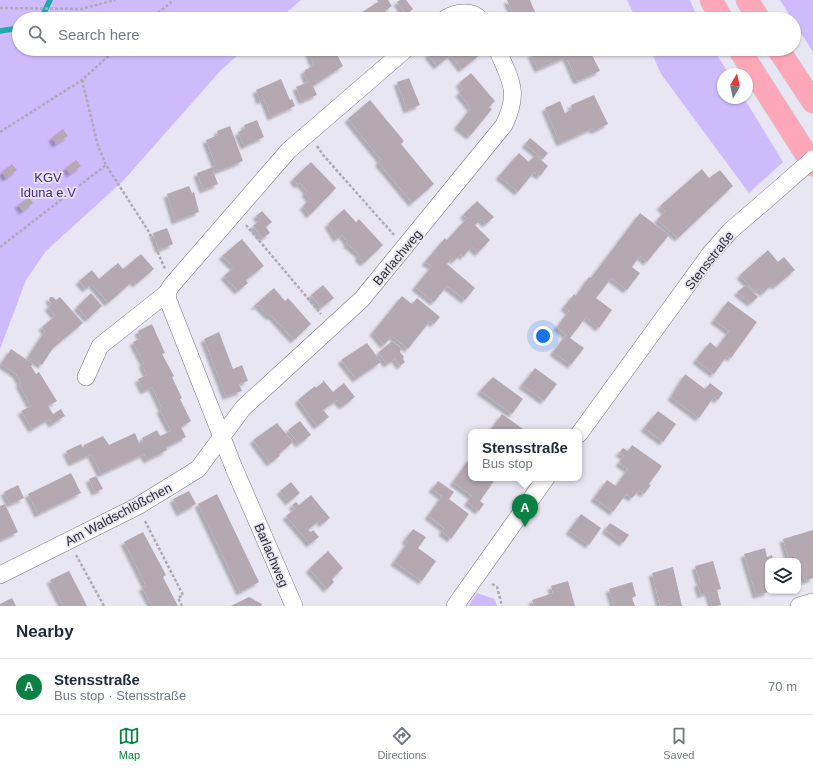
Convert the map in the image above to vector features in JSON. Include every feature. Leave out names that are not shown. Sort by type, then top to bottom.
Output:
[{"type":"highway","points":[[711,0],[718,12]]},
{"type":"highway","points":[[747,0],[754,12]]},
{"type":"highway","points":[[744,56],[812,162]]},
{"type":"highway","points":[[783,56],[813,102]]},
{"type":"street","points":[[86,377],[100,346],[169,290],[289,150],[398,56]]},
{"type":"street","name":"Barlachweg","points":[[223,437],[243,408],[362,299],[504,126],[510,114],[514,97],[512,85],[499,56]]},
{"type":"street","name":"Stensstraße","points":[[582,430],[710,254],[730,231],[812,162]]},
{"type":"street","name":"Barlachweg","points":[[169,290],[168,300],[234,468],[294,606]]},
{"type":"street","name":"Am Waldschlößchen","points":[[0,575],[138,506],[198,469],[223,437]]},
{"type":"street","points":[[455,606],[544,481]]},
{"type":"street","points":[[799,606],[813,602]]},
{"type":"path","points":[[0,8],[82,9],[115,0]]},
{"type":"path","points":[[159,12],[174,0]]},
{"type":"path","points":[[0,132],[82,80],[108,56]]},
{"type":"path","points":[[82,80],[91,125],[106,165],[149,232],[169,290]]},
{"type":"path","points":[[309,134],[324,156],[405,247]]},
{"type":"path","points":[[0,248],[106,165]]},
{"type":"path","points":[[236,212],[332,327]]},
{"type":"path","points":[[138,506],[183,595],[178,598],[182,606]]},
{"type":"path","points":[[68,541],[104,606]]},
{"type":"path","points":[[478,573],[497,587],[502,606]]},
{"type":"green space","name":"KGV Iduna e.V","points":[[0,0],[301,0],[287,12],[12,12],[12,56],[237,56],[221,70],[123,181],[46,251],[26,280],[0,349]]},
{"type":"green space","points":[[627,0],[690,0],[695,12],[633,12]]},
{"type":"green space","points":[[780,0],[813,0],[813,52],[801,33],[801,12],[788,12]]},
{"type":"green space","points":[[653,56],[717,56],[725,68],[717,68],[717,104],[748,104],[783,162],[749,193],[661,74]]},
{"type":"green space","points":[[477,593],[495,599],[497,606],[468,606]]},
{"type":"building","points":[[377,0],[388,0],[392,6],[386,12],[362,12],[378,2]]},
{"type":"building","points":[[400,0],[406,0],[413,9],[410,12],[404,12],[397,2]]},
{"type":"building","points":[[507,0],[530,0],[535,12],[512,12]]},
{"type":"building","points":[[310,56],[338,56],[343,66],[313,86],[317,95],[302,101],[296,87],[308,82],[304,73],[305,70],[314,65]]},
{"type":"building","points":[[429,56],[450,56],[437,66]]},
{"type":"building","points":[[452,56],[479,56],[462,69]]},
{"type":"building","points":[[532,56],[592,56],[600,71],[577,81],[566,57],[538,69]]},
{"type":"building","points":[[471,73],[495,101],[489,107],[492,109],[470,136],[457,126],[471,108],[459,93],[463,89],[459,83]]},
{"type":"building","points":[[409,78],[420,105],[407,110],[397,82]]},
{"type":"building","points":[[281,79],[290,100],[292,99],[295,106],[271,117],[264,99],[260,101],[256,90]]},
{"type":"building","points":[[594,95],[608,124],[594,131],[593,128],[560,143],[545,108],[560,101],[565,113],[572,109],[571,105]]},
{"type":"building","points":[[370,100],[404,141],[401,144],[434,184],[412,203],[378,162],[381,160],[348,119]]},
{"type":"building","points":[[257,120],[264,137],[244,146],[238,132],[245,129],[244,125]]},
{"type":"building","points":[[230,126],[243,161],[218,171],[217,169],[213,171],[218,184],[203,190],[197,173],[216,166],[206,140],[218,135],[217,131]]},
{"type":"building","points":[[63,129],[68,136],[56,144],[52,138]]},
{"type":"building","points":[[530,138],[548,153],[543,159],[525,144]]},
{"type":"building","points":[[519,153],[529,162],[535,155],[548,166],[540,176],[534,172],[518,192],[499,176]]},
{"type":"building","points":[[76,160],[81,166],[70,174],[66,168]]},
{"type":"building","points":[[311,162],[336,188],[310,215],[303,206],[310,199],[305,193],[307,191],[300,183],[298,185],[293,179]]},
{"type":"building","points":[[12,164],[17,170],[6,178],[2,172]]},
{"type":"building","points":[[702,169],[709,178],[720,170],[733,186],[678,238],[657,220],[665,211],[660,206]]},
{"type":"building","points":[[189,186],[192,193],[194,192],[199,212],[175,221],[167,194]]},
{"type":"building","points":[[29,197],[33,203],[23,211],[18,205]]},
{"type":"building","points":[[477,201],[494,217],[486,224],[481,219],[475,225],[490,240],[478,253],[472,247],[463,257],[461,254],[454,261],[452,258],[447,264],[475,288],[465,300],[447,286],[434,302],[415,287],[432,266],[425,262],[445,238],[447,240],[467,218],[463,215]]},
{"type":"building","points":[[344,209],[356,222],[359,219],[383,245],[364,263],[358,257],[360,255],[346,243],[348,242],[342,235],[337,239],[328,224]]},
{"type":"building","points":[[262,211],[272,222],[266,227],[270,233],[263,238],[253,226],[260,220],[256,216]]},
{"type":"building","points":[[640,213],[669,235],[647,262],[640,256],[632,267],[640,273],[627,290],[611,278],[596,298],[612,310],[599,328],[586,317],[570,338],[584,348],[571,365],[553,352],[566,335],[557,327],[569,311],[564,307],[574,294],[576,296],[589,277],[591,278]]},
{"type":"building","points":[[167,228],[173,244],[159,250],[153,233]]},
{"type":"building","points":[[242,239],[264,266],[246,280],[248,283],[238,291],[224,276],[234,267],[222,256]]},
{"type":"building","points":[[768,250],[778,262],[784,257],[795,270],[776,286],[773,284],[763,293],[759,289],[755,292],[740,275]]},
{"type":"building","points":[[141,254],[154,269],[136,284],[133,281],[108,303],[92,284],[86,289],[79,281],[92,270],[99,279],[118,263],[123,269]]},
{"type":"building","points":[[323,285],[334,298],[321,308],[311,295]]},
{"type":"building","points":[[746,285],[758,297],[751,303],[737,292]]},
{"type":"building","points":[[274,288],[285,301],[288,298],[311,324],[294,340],[271,315],[270,317],[258,305],[255,307],[254,306]]},
{"type":"building","points":[[91,293],[102,306],[88,319],[77,307]]},
{"type":"building","points":[[402,296],[412,304],[417,298],[440,317],[434,324],[430,321],[408,349],[392,336],[384,345],[373,332]]},
{"type":"building","points":[[50,297],[53,297],[56,300],[60,297],[83,323],[53,348],[42,365],[28,357],[45,331],[42,327],[55,316],[48,307],[52,304],[49,300]]},
{"type":"building","points":[[728,301],[757,322],[731,358],[727,356],[714,374],[696,360],[710,342],[717,348],[729,331],[714,320]]},
{"type":"building","points":[[152,324],[165,353],[162,354],[174,376],[172,377],[182,398],[180,399],[191,421],[181,427],[186,437],[166,447],[167,450],[147,460],[144,454],[101,474],[91,454],[72,463],[66,451],[81,444],[83,448],[84,445],[103,436],[109,445],[135,433],[139,443],[144,441],[142,438],[157,430],[160,436],[171,431],[160,410],[162,408],[152,387],[144,391],[138,379],[147,375],[142,364],[144,363],[133,342],[141,338],[138,331]]},
{"type":"building","points":[[219,332],[233,369],[242,365],[248,381],[239,384],[242,391],[226,396],[204,339]]},
{"type":"building","points":[[392,341],[401,348],[400,352],[404,357],[403,359],[405,362],[400,366],[395,359],[387,364],[378,353]]},
{"type":"building","points":[[367,343],[381,362],[356,379],[341,360]]},
{"type":"building","points":[[11,349],[33,364],[31,366],[36,374],[39,372],[57,401],[48,406],[53,414],[61,409],[65,416],[52,424],[49,419],[32,429],[21,411],[31,406],[19,384],[21,383],[16,374],[1,364]]},
{"type":"building","points":[[535,368],[557,384],[544,401],[522,385]]},
{"type":"building","points":[[685,374],[705,389],[710,383],[723,393],[718,400],[714,397],[699,418],[671,397]]},
{"type":"building","points":[[493,377],[523,399],[512,414],[480,391]]},
{"type":"building","points":[[323,380],[333,392],[344,383],[355,397],[343,406],[337,400],[323,410],[329,417],[317,426],[298,400],[315,386],[316,388],[323,382]]},
{"type":"building","points":[[658,411],[676,424],[663,442],[644,428]]},
{"type":"building","points":[[502,414],[523,429],[491,429]]},
{"type":"building","points":[[300,421],[311,435],[299,444],[288,430]]},
{"type":"building","points":[[277,423],[293,442],[279,454],[280,456],[270,463],[253,440]]},
{"type":"building","points":[[632,445],[662,466],[649,484],[651,485],[644,494],[639,490],[632,498],[626,494],[613,512],[594,498],[607,480],[616,486],[628,469],[619,463],[624,456],[619,453],[623,448],[628,451]]},
{"type":"building","points":[[468,461],[468,481],[494,481],[480,501],[484,504],[479,511],[467,502],[472,496],[453,482]]},
{"type":"building","points":[[71,473],[81,493],[38,514],[28,494]]},
{"type":"building","points":[[96,476],[103,489],[95,492],[89,479]]},
{"type":"building","points":[[438,481],[454,492],[449,499],[469,514],[451,539],[442,532],[444,528],[428,516],[442,496],[432,489]]},
{"type":"building","points":[[291,482],[300,493],[289,502],[280,491]]},
{"type":"building","points":[[18,485],[24,498],[10,504],[4,492]]},
{"type":"building","points":[[189,491],[196,504],[180,513],[173,499]]},
{"type":"building","points":[[217,494],[259,582],[240,592],[198,504]]},
{"type":"building","points":[[311,495],[330,518],[322,524],[320,520],[308,530],[311,532],[313,530],[319,537],[310,544],[286,516],[295,509],[292,505],[296,502],[299,505]]},
{"type":"building","points":[[5,504],[18,532],[0,540],[0,506]]},
{"type":"building","points":[[581,514],[601,528],[589,545],[569,531]]},
{"type":"building","points":[[610,523],[629,535],[623,543],[605,530]]},
{"type":"building","points":[[413,529],[426,537],[418,548],[436,561],[422,581],[394,562],[408,542],[405,540]]},
{"type":"building","points":[[813,530],[813,578],[805,581],[801,568],[801,558],[788,558],[783,539]]},
{"type":"building","points":[[143,532],[166,575],[163,577],[178,606],[152,606],[142,587],[146,586],[124,542]]},
{"type":"building","points":[[765,548],[767,557],[772,555],[772,558],[765,558],[765,593],[756,595],[744,554]]},
{"type":"building","points":[[328,551],[343,568],[332,579],[334,582],[327,589],[309,569]]},
{"type":"building","points":[[713,561],[721,589],[717,590],[721,605],[716,606],[712,606],[708,592],[701,595],[697,583],[700,583],[695,566]]},
{"type":"building","points":[[673,567],[682,606],[671,606],[671,604],[660,606],[652,573]]},
{"type":"building","points":[[69,571],[87,606],[63,606],[50,580]]},
{"type":"building","points":[[568,581],[575,606],[534,606],[532,600],[553,593],[551,586]]},
{"type":"building","points":[[632,582],[636,596],[632,598],[635,606],[614,606],[609,589]]},
{"type":"building","points":[[249,597],[262,604],[261,606],[231,606]]},
{"type":"building","points":[[12,598],[16,606],[0,606],[0,604]]},
{"type":"waterway","points":[[44,12],[50,0]]},
{"type":"waterway","points":[[0,31],[12,29]]},
{"type":"place","name":"Stensstraße","points":[[525,527]]}]
